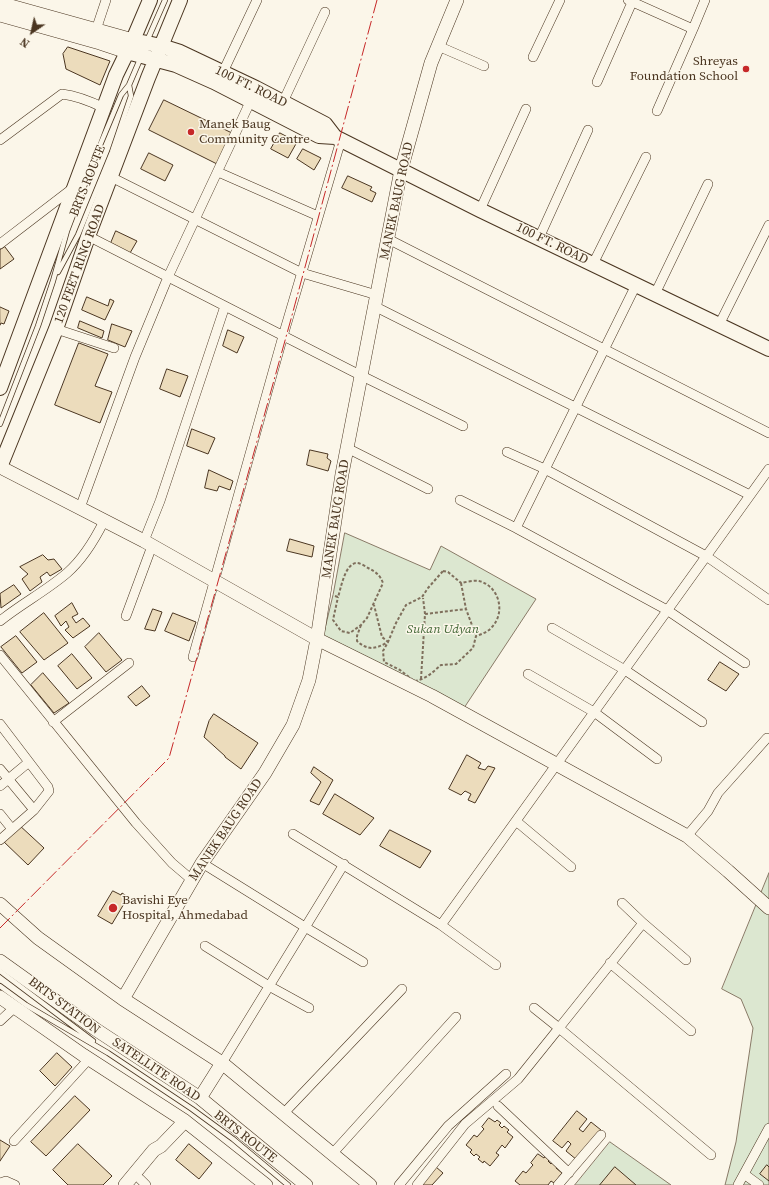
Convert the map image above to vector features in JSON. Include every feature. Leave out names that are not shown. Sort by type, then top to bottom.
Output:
[{"type":"main road","points":[[0,388],[116,75],[137,48],[150,0]]},
{"type":"main road","name":"120 FEET RING ROAD","points":[[0,467],[56,330],[88,236],[158,53],[180,0]]},
{"type":"main road","points":[[137,48],[158,53]]},
{"type":"main road","name":"100 FT. ROAD","points":[[158,53],[180,52],[223,72],[325,124],[338,139]]},
{"type":"main road","name":"100 FT. ROAD","points":[[158,53],[176,65],[251,100],[319,136],[338,139],[480,210],[769,349]]},
{"type":"street","points":[[96,30],[106,0]]},
{"type":"street","points":[[223,72],[257,0]]},
{"type":"street","name":"MANEK BAUG ROAD","points":[[123,999],[202,863],[265,773],[293,725],[309,680],[317,639],[342,474],[401,170],[431,63],[457,0]]},
{"type":"street","points":[[534,57],[560,0]]},
{"type":"street","points":[[656,111],[705,0]]},
{"type":"street","points":[[596,82],[631,1],[693,28]]},
{"type":"street","points":[[0,3],[96,30],[137,48]]},
{"type":"street","points":[[284,102],[325,12]]},
{"type":"street","points":[[0,15],[100,43],[137,48]]},
{"type":"street","points":[[438,46],[484,66]]},
{"type":"street","points":[[0,140],[62,94],[89,100],[104,108]]},
{"type":"street","points":[[80,508],[135,357],[168,277],[251,100]]},
{"type":"street","points":[[480,210],[526,109]]},
{"type":"street","points":[[539,238],[588,130]]},
{"type":"street","points":[[192,657],[302,273],[338,139]]},
{"type":"street","points":[[593,264],[646,157]]},
{"type":"street","points":[[218,172],[318,216]]},
{"type":"street","points":[[111,177],[302,273],[376,300],[576,407],[750,495]]},
{"type":"street","points":[[655,294],[708,184]]},
{"type":"street","points":[[0,244],[74,187]]},
{"type":"street","points":[[719,325],[769,225]]},
{"type":"street","points":[[88,236],[463,426]]},
{"type":"street","points":[[388,239],[769,433]]},
{"type":"street","points":[[516,528],[636,285]]},
{"type":"street","points":[[126,616],[160,501],[225,306]]},
{"type":"street","points":[[56,330],[114,348]]},
{"type":"street","points":[[348,448],[428,488]]},
{"type":"street","points":[[508,452],[545,470],[706,556],[769,600]]},
{"type":"street","points":[[0,467],[148,544],[317,639],[432,696],[687,836],[728,870],[769,908]]},
{"type":"street","points":[[441,925],[769,469]]},
{"type":"street","points":[[460,500],[516,528],[667,610],[745,663]]},
{"type":"street","points":[[0,621],[68,572],[84,554],[104,521]]},
{"type":"street","points":[[552,628],[625,670],[702,722]]},
{"type":"street","points":[[0,655],[136,823],[172,863],[192,880]]},
{"type":"street","points":[[53,722],[129,663]]},
{"type":"street","points":[[528,674],[594,712],[657,759]]},
{"type":"street","points":[[0,724],[4,736],[29,762],[48,787],[49,791],[34,810],[0,840]]},
{"type":"street","points":[[687,836],[708,811],[718,793],[767,738]]},
{"type":"street","points":[[0,786],[29,762]]},
{"type":"street","points":[[0,769],[34,810]]},
{"type":"street","points":[[0,814],[12,829]]},
{"type":"street","points":[[516,821],[571,867]]},
{"type":"street","points":[[293,834],[441,925],[496,965]]},
{"type":"street","points":[[202,863],[305,928],[363,962]]},
{"type":"street","points":[[200,1098],[344,864]]},
{"type":"street","points":[[0,904],[38,938],[123,999],[222,1063],[370,1185]]},
{"type":"street","points":[[622,904],[686,960]]},
{"type":"street","points":[[417,1185],[465,1124],[518,1079],[643,923]]},
{"type":"street","points":[[205,946],[309,1008]]},
{"type":"street","name":"SATELLITE ROAD","points":[[0,961],[95,1029],[200,1098],[306,1185]]},
{"type":"street","points":[[610,963],[691,1031]]},
{"type":"street","points":[[284,1113],[402,989]]},
{"type":"street","name":"SATELLITE ROAD","points":[[0,997],[89,1059],[185,1121],[241,1163],[266,1185]]},
{"type":"street","points":[[0,1021],[14,1008]]},
{"type":"street","points":[[534,1008],[711,1155]]},
{"type":"street","points":[[332,1153],[456,1017]]},
{"type":"street","points":[[14,1141],[89,1059]]},
{"type":"street","points":[[399,1185],[448,1126],[506,1074]]},
{"type":"street","points":[[498,1106],[569,1173]]},
{"type":"street","points":[[126,1185],[154,1150],[161,1146],[185,1121]]},
{"type":"street","points":[[738,1185],[769,1128]]},
{"type":"street","points":[[558,1185],[601,1135]]},
{"type":"street","points":[[140,1183],[161,1155],[161,1146]]},
{"type":"street","points":[[744,1174],[759,1185]]},
{"type":"street","points":[[0,1182],[6,1181],[15,1185]]},
{"type":"lane","name":"BRTS ROUTE","points":[[53,281],[78,235],[112,152],[131,96],[129,85],[137,48],[165,0]]},
{"type":"lane","name":"BRTS ROUTE","points":[[0,424],[38,326],[68,231],[98,150],[121,95],[129,85]]},
{"type":"lane","name":"BRTS STATION","points":[[0,971],[108,1053]]},
{"type":"lane","name":"BRTS STATION","points":[[0,986],[26,1005],[108,1053]]},
{"type":"lane","name":"BRTS ROUTE","points":[[108,1053],[233,1139],[288,1185]]},
{"type":"path","points":[[361,625],[350,633],[341,631],[332,620],[347,570],[351,565],[357,563],[380,575],[383,583],[374,605],[361,625],[357,636],[357,641],[364,647],[378,648],[388,642]]},
{"type":"path","points":[[461,582],[466,609],[476,636],[473,648],[456,664],[441,664],[432,673],[421,680],[414,681],[400,670],[384,662],[383,651],[406,605],[422,597],[443,571],[448,572],[461,582],[479,581],[493,589],[498,597],[499,612],[493,627],[483,634],[476,636]]},
{"type":"path","points":[[333,595],[338,597]]},
{"type":"path","points":[[420,686],[425,614],[422,597]]},
{"type":"path","points":[[374,605],[382,637],[388,642]]},
{"type":"path","points":[[425,614],[466,609]]},
{"type":"green space","name":"Sukan Udyan","points":[[345,533],[430,570],[441,546],[536,599],[464,708],[323,637]]},
{"type":"green space","points":[[769,873],[769,1185],[725,1185],[736,1142],[753,1028],[741,999],[722,989]]},
{"type":"green space","points":[[610,1142],[671,1185],[575,1185]]},
{"type":"building","points":[[68,47],[110,61],[100,85],[66,69],[63,54]]},
{"type":"building","name":"Manek Baug Community Centre","points":[[164,100],[234,134],[219,165],[149,130]]},
{"type":"building","points":[[280,133],[297,142],[288,158],[271,149]]},
{"type":"building","points":[[303,149],[321,158],[314,170],[297,159]]},
{"type":"building","points":[[149,153],[173,165],[165,181],[141,169]]},
{"type":"building","points":[[348,176],[372,187],[370,190],[376,193],[372,202],[342,188]]},
{"type":"building","points":[[116,231],[137,241],[130,253],[111,243]]},
{"type":"building","points":[[5,247],[14,259],[0,269],[0,250]]},
{"type":"building","points":[[87,297],[108,306],[110,299],[114,301],[105,320],[82,310]]},
{"type":"building","points":[[0,307],[9,311],[4,324],[1,323],[0,325]]},
{"type":"building","points":[[80,321],[104,331],[102,338],[78,328]]},
{"type":"building","points":[[112,324],[132,331],[125,347],[108,340]]},
{"type":"building","points":[[228,330],[244,337],[237,353],[223,346]]},
{"type":"building","points":[[79,343],[108,354],[95,386],[112,392],[100,423],[55,405]]},
{"type":"building","points":[[167,369],[188,376],[180,397],[160,389]]},
{"type":"building","points":[[192,429],[215,438],[208,454],[187,446]]},
{"type":"building","points":[[310,450],[328,454],[327,458],[331,461],[328,471],[307,465]]},
{"type":"building","points":[[209,470],[233,481],[230,490],[219,486],[217,491],[205,488]]},
{"type":"building","points":[[290,539],[314,546],[312,557],[287,551]]},
{"type":"building","points":[[43,555],[48,560],[54,559],[62,569],[50,576],[47,572],[40,577],[42,582],[30,591],[22,579],[28,574],[20,567]]},
{"type":"building","points":[[14,585],[21,594],[1,608],[0,594]]},
{"type":"building","points":[[72,603],[78,614],[72,617],[76,623],[83,618],[90,626],[73,638],[65,630],[69,627],[66,621],[61,626],[55,616]]},
{"type":"building","points":[[153,609],[162,612],[155,631],[145,629]]},
{"type":"building","points":[[44,613],[68,643],[44,660],[20,632]]},
{"type":"building","points":[[173,613],[196,622],[189,641],[165,631]]},
{"type":"building","points":[[99,633],[122,660],[106,672],[85,647]]},
{"type":"building","points":[[16,636],[37,662],[22,673],[1,647]]},
{"type":"building","points":[[72,654],[92,678],[77,689],[58,666]]},
{"type":"building","points":[[720,662],[739,674],[726,691],[708,680]]},
{"type":"building","points":[[43,673],[69,703],[54,713],[31,685]]},
{"type":"building","points":[[142,686],[150,696],[136,706],[128,697]]},
{"type":"building","points":[[214,714],[258,743],[241,769],[225,757],[204,737],[209,721]]},
{"type":"building","points":[[467,755],[481,763],[478,768],[485,770],[488,766],[495,768],[475,803],[468,800],[471,794],[465,791],[461,795],[449,789]]},
{"type":"building","points":[[314,767],[333,780],[319,805],[310,801],[321,782],[311,773]]},
{"type":"building","points":[[335,794],[374,818],[360,835],[323,814]]},
{"type":"building","points":[[18,824],[44,848],[28,865],[2,840]]},
{"type":"building","points":[[390,830],[431,851],[420,868],[380,846]]},
{"type":"building","points":[[113,891],[121,895],[122,893],[128,897],[112,924],[98,916]]},
{"type":"building","points":[[57,1053],[72,1067],[55,1086],[40,1071]]},
{"type":"building","points":[[75,1096],[90,1110],[46,1156],[31,1142]]},
{"type":"building","points":[[577,1111],[587,1119],[579,1129],[583,1132],[591,1122],[601,1130],[577,1160],[566,1151],[571,1144],[568,1141],[562,1148],[553,1141]]},
{"type":"building","points":[[489,1118],[495,1122],[497,1120],[501,1123],[499,1125],[502,1128],[504,1126],[509,1130],[507,1132],[513,1137],[505,1148],[502,1145],[496,1153],[499,1155],[490,1166],[484,1161],[483,1163],[478,1159],[480,1157],[476,1154],[474,1156],[470,1152],[472,1150],[466,1145],[474,1135],[477,1137],[484,1129],[482,1127]]},
{"type":"building","points":[[0,1140],[10,1146],[0,1161]]},
{"type":"building","points":[[78,1144],[112,1176],[103,1185],[68,1185],[53,1170]]},
{"type":"building","points":[[189,1144],[212,1163],[199,1179],[176,1160]]},
{"type":"building","points":[[538,1154],[544,1158],[546,1155],[550,1159],[548,1161],[551,1164],[553,1161],[558,1165],[556,1168],[562,1173],[554,1183],[551,1181],[548,1185],[520,1185],[515,1181],[523,1171],[526,1173],[533,1165],[531,1163]]},
{"type":"building","points":[[767,1165],[769,1167],[769,1181],[760,1174]]},
{"type":"building","points":[[436,1167],[443,1173],[432,1185],[420,1185]]},
{"type":"building","points":[[615,1167],[636,1185],[600,1185]]},
{"type":"power","points":[[0,928],[169,758],[291,319],[377,0]]},
{"type":"place","name":"Shreyas Foundation School","points":[[746,69]]},
{"type":"place","name":"Manek Baug Community Centre","points":[[191,132]]},
{"type":"place","name":"Bavishi Eye Hospital, Ahmedabad","points":[[113,908]]}]
